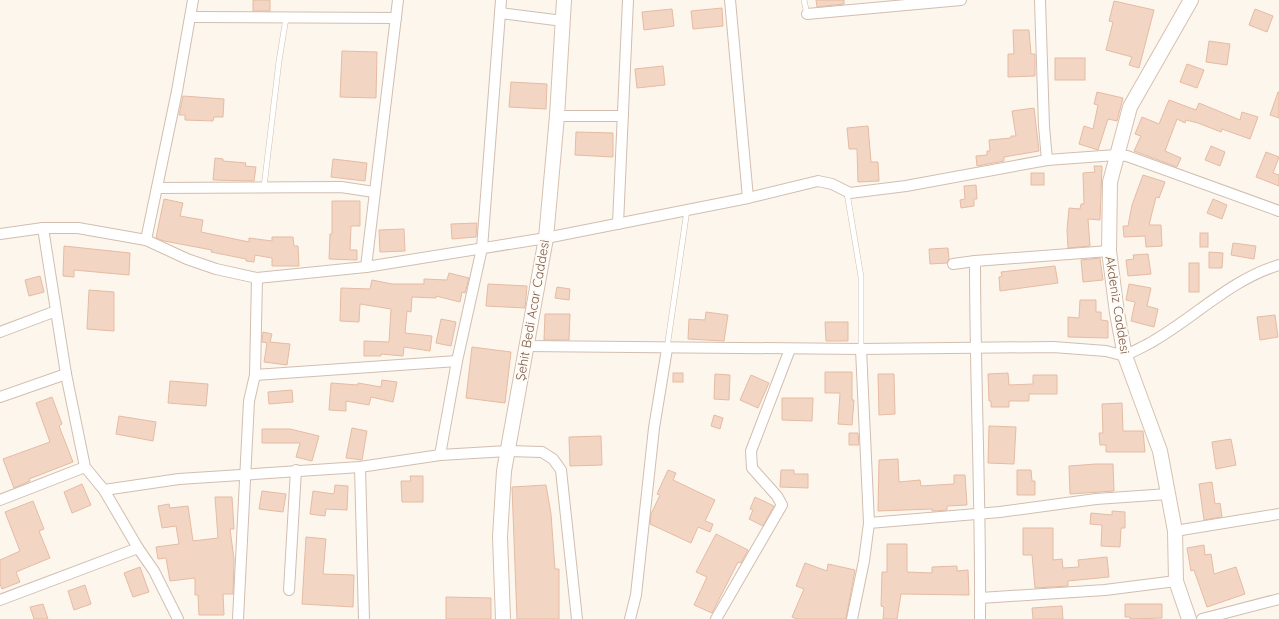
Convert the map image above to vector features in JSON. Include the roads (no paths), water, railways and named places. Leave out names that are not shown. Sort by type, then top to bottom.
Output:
[{"type":"street","points":[[146,240],[191,17],[193,0]]},
{"type":"street","points":[[366,267],[398,0]]},
{"type":"street","points":[[440,455],[456,361],[482,248],[501,0]]},
{"type":"street","name":"Şehit Bedi Acar Caddesi","points":[[503,619],[500,537],[501,503],[525,346],[546,238],[557,116],[564,0]]},
{"type":"street","points":[[618,224],[628,0]]},
{"type":"street","points":[[730,0],[748,198]]},
{"type":"street","points":[[807,14],[961,0]]},
{"type":"street","points":[[1040,0],[1044,126],[1047,160]]},
{"type":"street","name":"Akdeniz Caddesi","points":[[1189,619],[1176,581],[1175,531],[1160,451],[1125,356],[1117,313],[1109,251],[1110,182],[1130,107],[1191,0]]},
{"type":"street","points":[[500,13],[563,21]]},
{"type":"street","points":[[191,17],[396,18]]},
{"type":"street","points":[[557,116],[623,116]]},
{"type":"street","points":[[0,234],[43,228],[78,228],[146,240],[187,259],[216,269],[257,278],[366,267],[546,238],[748,198],[818,181],[832,184],[847,193],[906,186],[1047,160],[1116,155],[1127,156],[1279,212]]},
{"type":"street","points":[[156,188],[341,188],[374,192]]},
{"type":"street","points":[[43,228],[66,374],[85,467],[104,490],[138,548],[154,571],[178,619]]},
{"type":"street","points":[[952,264],[1109,251]]},
{"type":"street","points":[[975,261],[975,348],[981,514],[980,619]]},
{"type":"street","points":[[525,346],[667,349],[1053,347],[1106,351],[1125,356],[1156,340],[1221,295],[1254,276],[1279,265]]},
{"type":"street","points":[[238,619],[249,401],[255,375],[257,278]]},
{"type":"street","points":[[0,332],[56,311]]},
{"type":"street","points":[[716,619],[782,505],[777,496],[752,468],[751,451],[790,348]]},
{"type":"street","points":[[630,619],[636,595],[654,428],[667,349]]},
{"type":"street","points":[[852,619],[864,561],[869,523],[861,349]]},
{"type":"street","points":[[255,375],[456,361]]},
{"type":"street","points":[[0,397],[66,374]]},
{"type":"street","points":[[104,490],[179,479],[296,470],[360,467],[440,455],[536,450],[554,459],[561,470],[577,619]]},
{"type":"street","points":[[0,500],[85,467]]},
{"type":"street","points":[[360,467],[364,619]]},
{"type":"street","points":[[289,590],[296,470]]},
{"type":"street","points":[[869,523],[981,514],[1096,499],[1168,494]]},
{"type":"street","points":[[1175,531],[1279,514]]},
{"type":"street","points":[[0,600],[138,548]]},
{"type":"street","points":[[980,598],[1105,590],[1176,581]]},
{"type":"street","points":[[1202,619],[1279,599]]},
{"type":"lane","points":[[804,0],[807,14]]},
{"type":"lane","points":[[264,188],[278,62],[286,18]]},
{"type":"lane","points":[[847,193],[861,277],[861,349]]},
{"type":"lane","points":[[667,349],[687,210]]}]
